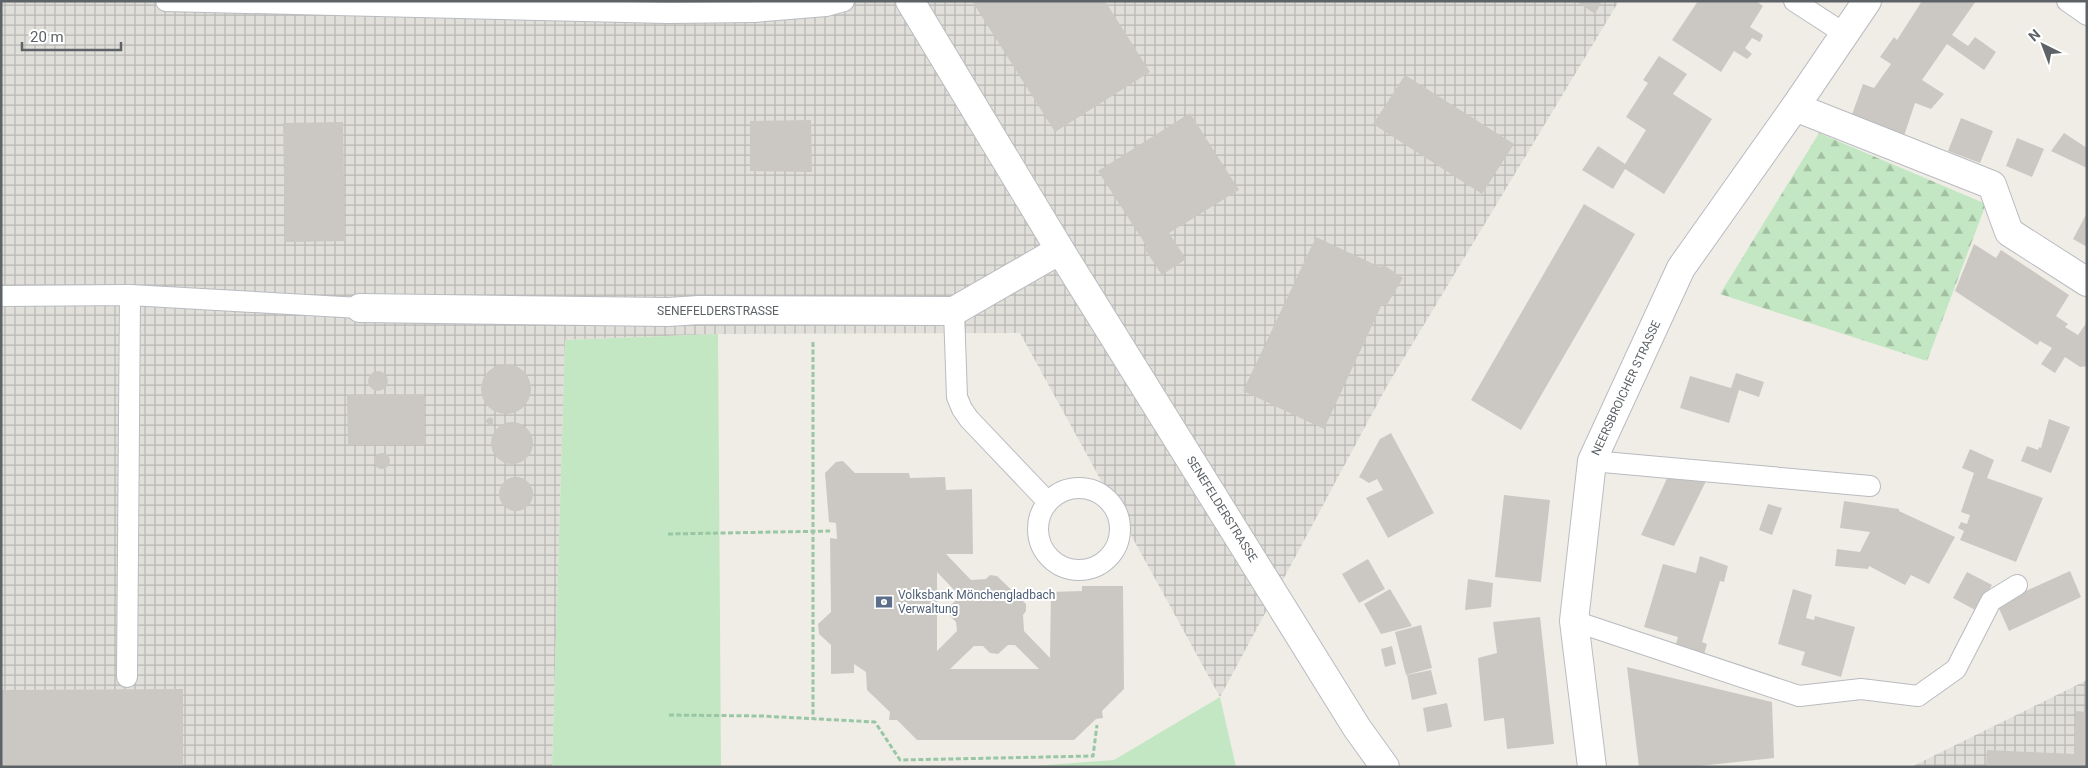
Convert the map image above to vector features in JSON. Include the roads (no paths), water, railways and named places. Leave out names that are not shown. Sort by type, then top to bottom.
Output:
[{"type":"street","name":"SENEFELDERSTRASSE","points":[[910,1],[1060,250],[1357,728],[1385,767]]},
{"type":"street","name":"NEERSBROICHER STRASSE","points":[[1592,767],[1574,621],[1592,461],[1681,268],[1795,107],[1867,1]]},
{"type":"street","points":[[1795,107],[1992,185],[2009,232],[2087,282]]},
{"type":"street","name":"SENEFELDERSTRASSE","points":[[360,308],[668,312],[699,310],[954,311],[1060,250]]},
{"type":"lane","points":[[166,1],[668,13],[754,12],[826,6],[844,1]]},
{"type":"lane","points":[[1794,1],[1845,34]]},
{"type":"lane","points":[[2067,1],[2087,15]]},
{"type":"lane","points":[[1,296],[130,295],[360,308]]},
{"type":"lane","points":[[127,677],[130,295]]},
{"type":"lane","points":[[954,311],[957,398],[962,410],[1048,502]]},
{"type":"lane","points":[[1592,461],[1870,486]]},
{"type":"lane","points":[[1086,488],[1099,493],[1110,501],[1118,514],[1121,527],[1119,541],[1112,554],[1102,564],[1090,569],[1064,568],[1053,561],[1045,552],[1039,533],[1041,514],[1048,502],[1058,493],[1086,488]]},
{"type":"lane","points":[[1574,621],[1800,696],[1860,689],[1918,696],[1956,669],[1991,601],[2017,585]]},
{"type":"place","name":"Volksbank Mönchengladbach Verwaltung","points":[[884,602]]}]
